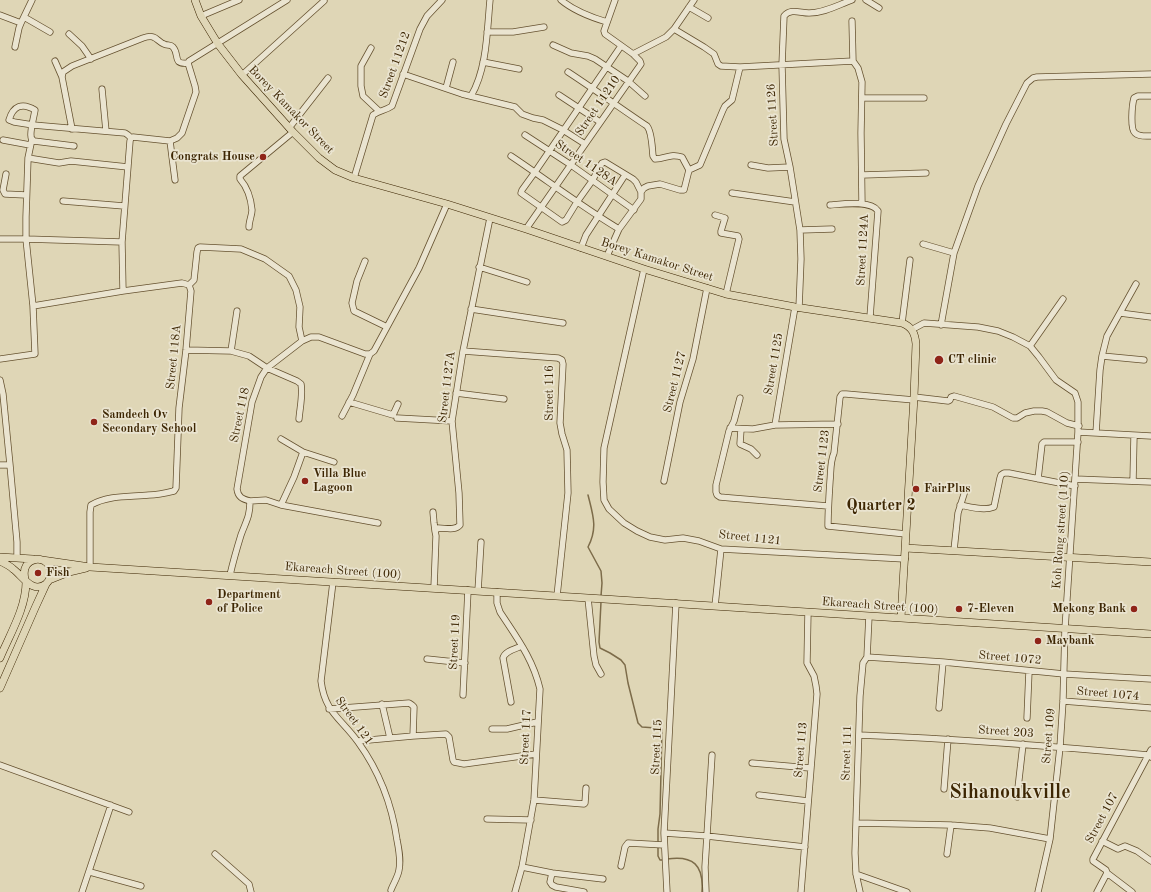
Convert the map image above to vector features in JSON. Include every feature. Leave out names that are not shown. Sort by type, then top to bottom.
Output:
[{"type":"main road","name":"Borey Kamakor Street","points":[[195,0],[201,16],[218,44],[242,75],[291,130],[319,158],[335,170],[354,178],[447,204],[665,276],[726,294],[797,307],[902,323],[908,325],[912,329]]},
{"type":"main road","points":[[901,618],[914,399],[916,344],[912,329]]},
{"type":"main road","points":[[905,548],[1151,562]]},
{"type":"main road","points":[[0,556],[90,567]]},
{"type":"main road","points":[[0,658],[20,612],[26,592],[23,573],[26,565],[32,560],[46,562],[51,573],[48,582],[31,616],[0,688]]},
{"type":"main road","points":[[0,561],[13,568],[30,585],[37,587],[42,586],[69,572],[90,567]]},
{"type":"main road","name":"Ekareach Street (100)","points":[[90,567],[1151,634]]},
{"type":"main road","points":[[20,612],[31,616]]},
{"type":"street","points":[[15,47],[19,28],[32,0]]},
{"type":"street","points":[[201,16],[239,0]]},
{"type":"street","points":[[62,77],[63,72],[67,69],[143,38],[151,37],[154,37],[163,44],[171,45],[178,61],[181,63],[188,63],[287,0]]},
{"type":"street","name":"Street 11212","points":[[354,178],[373,115],[392,106],[420,29],[427,16],[442,0]]},
{"type":"street","points":[[471,96],[478,82],[483,62],[490,0]]},
{"type":"street","points":[[561,0],[569,7],[607,22]]},
{"type":"street","points":[[615,0],[604,31],[605,34],[634,54],[666,37],[674,29],[694,0]]},
{"type":"street","name":"Street 1126","points":[[797,307],[801,258],[800,230],[784,139],[782,65],[784,16],[786,13],[797,11],[808,13],[819,12],[852,0]]},
{"type":"street","points":[[866,0],[879,8]]},
{"type":"street","points":[[242,75],[324,1]]},
{"type":"street","points":[[688,7],[708,18]]},
{"type":"street","points":[[0,15],[23,20],[50,32]]},
{"type":"street","points":[[852,21],[853,61],[858,68],[862,82],[862,204]]},
{"type":"street","points":[[487,32],[514,32],[544,27]]},
{"type":"street","points":[[674,29],[714,54],[718,64],[721,66],[740,67],[853,61]]},
{"type":"street","points":[[69,34],[82,46],[91,59]]},
{"type":"street","points":[[553,44],[571,53],[588,56],[595,59],[628,81],[645,96]]},
{"type":"street","points":[[621,46],[521,193],[562,222],[566,220],[602,163],[606,162],[636,182],[641,192]]},
{"type":"street","points":[[371,48],[361,66],[361,86],[363,96],[379,111]]},
{"type":"street","name":"Street 11210","points":[[526,229],[641,64],[634,54]]},
{"type":"street","points":[[55,61],[62,77],[72,129]]},
{"type":"street","points":[[446,88],[453,62]]},
{"type":"street","points":[[483,62],[519,69]]},
{"type":"street","points":[[0,359],[35,354],[33,306],[26,239],[26,195],[28,158],[31,142],[30,135],[32,126],[35,110],[21,106],[16,107],[11,112],[9,120],[32,126],[125,133],[131,138],[170,141],[177,138],[182,133],[196,92],[196,86],[188,63]]},
{"type":"street","points":[[689,170],[700,164],[725,106],[732,100],[740,67]]},
{"type":"street","points":[[568,72],[649,128],[653,156],[655,159],[677,155],[682,157],[689,170],[684,190],[660,184],[654,184],[644,188],[634,210],[619,229],[607,256]]},
{"type":"street","points":[[403,74],[471,96],[515,107],[522,114],[543,120],[563,130],[585,144]]},
{"type":"street","points":[[940,325],[954,253],[978,186],[1006,124],[1027,83],[1033,78],[1037,77],[1151,74]]},
{"type":"street","points":[[249,226],[252,211],[248,192],[240,179],[240,176],[291,130],[328,78]]},
{"type":"street","points":[[102,89],[106,131]]},
{"type":"street","points":[[559,95],[600,122]]},
{"type":"street","points":[[1151,96],[1138,96],[1134,98],[1132,103],[1132,130],[1140,136],[1151,136]]},
{"type":"street","points":[[862,98],[924,98]]},
{"type":"street","name":"Street 1128A","points":[[525,135],[571,165],[634,210]]},
{"type":"street","points":[[123,291],[122,242],[131,138]]},
{"type":"street","points":[[3,140],[74,146]]},
{"type":"street","points":[[170,141],[175,180]]},
{"type":"street","points":[[511,156],[619,229]]},
{"type":"street","points":[[28,158],[59,163],[71,161],[128,167]]},
{"type":"street","points":[[751,165],[768,168],[790,167]]},
{"type":"street","points":[[862,175],[926,173]]},
{"type":"street","points":[[6,174],[3,190],[5,194],[26,195]]},
{"type":"street","points":[[581,248],[586,235],[625,175]]},
{"type":"street","points":[[732,193],[795,202]]},
{"type":"street","points":[[63,201],[124,206]]},
{"type":"street","points":[[342,416],[370,354],[374,351],[419,268],[447,204]]},
{"type":"street","name":"Street 1124A","points":[[830,205],[869,204],[876,207],[878,211],[870,317]]},
{"type":"street","points":[[715,216],[725,218],[721,233],[738,236],[739,239],[726,294]]},
{"type":"street","name":"Street 1127A","points":[[436,531],[438,528],[454,528],[460,525],[460,493],[452,421],[463,351],[490,218]]},
{"type":"street","points":[[800,230],[832,229]]},
{"type":"street","points":[[0,239],[122,242]]},
{"type":"street","points":[[922,244],[954,253]]},
{"type":"street","points":[[33,306],[182,283],[189,286],[194,280],[197,252],[200,246],[233,247],[265,259],[290,276],[296,290],[300,307],[299,328],[302,341]]},
{"type":"street","points":[[902,323],[910,260]]},
{"type":"street","points":[[365,261],[357,281],[352,307],[354,311],[387,327]]},
{"type":"street","points":[[479,267],[527,282]]},
{"type":"street","name":"Street 1121","points":[[644,269],[604,448],[604,500],[609,509],[624,523],[637,531],[650,537],[665,540],[683,538],[721,548],[905,559]]},
{"type":"street","points":[[1096,433],[1102,356],[1107,336],[1136,284]]},
{"type":"street","name":"Street 118A","points":[[90,567],[91,505],[96,502],[113,498],[166,493],[174,491],[176,488],[179,408],[192,291],[189,286]]},
{"type":"street","name":"Street 1127","points":[[664,481],[680,402],[693,358],[707,288]]},
{"type":"street","points":[[912,329],[924,323],[978,327],[1013,337],[1030,346],[1062,299]]},
{"type":"street","name":"Street 1125","points":[[775,425],[797,307]]},
{"type":"street","points":[[471,309],[563,323]]},
{"type":"street","points":[[231,351],[237,311]]},
{"type":"street","points":[[1120,312],[1151,317]]},
{"type":"street","name":"Street 118","points":[[250,501],[242,499],[238,494],[237,489],[252,402],[261,377],[267,368],[302,341],[311,337],[319,337],[365,354],[370,354]]},
{"type":"street","name":"Koh Rong street (110)","points":[[1030,346],[1056,380],[1075,393],[1078,402],[1078,442],[1065,629]]},
{"type":"street","points":[[186,350],[231,351],[249,356],[267,368],[297,381],[301,384],[302,394],[299,419]]},
{"type":"street","name":"Street 116","points":[[463,351],[558,358],[562,360],[560,423],[567,450],[568,493],[557,596]]},
{"type":"street","points":[[1102,356],[1144,360]]},
{"type":"street","points":[[0,380],[3,394],[10,465],[17,542],[17,558]]},
{"type":"street","points":[[456,393],[504,399]]},
{"type":"street","name":"Street 1123","points":[[906,534],[828,526],[831,465],[838,424],[840,397],[842,394],[948,401],[950,400],[951,396],[954,396],[993,407],[1013,418],[1017,418],[1025,413],[1042,411],[1047,412],[1067,424],[1078,426]]},
{"type":"street","points":[[740,398],[734,421],[728,431],[716,485],[717,495],[732,498],[828,506]]},
{"type":"street","points":[[349,402],[393,415],[398,404]]},
{"type":"street","points":[[397,418],[452,421]]},
{"type":"street","points":[[730,428],[754,429],[775,425],[838,424]]},
{"type":"street","points":[[741,429],[740,444],[751,449],[757,455]]},
{"type":"street","points":[[1078,432],[1151,436]]},
{"type":"street","points":[[1132,481],[1134,436]]},
{"type":"street","points":[[281,440],[302,452],[334,462]]},
{"type":"street","points":[[1038,479],[1042,444],[1044,442],[1078,442]]},
{"type":"street","points":[[281,505],[294,477],[302,452]]},
{"type":"street","points":[[0,465],[10,465]]},
{"type":"street","points":[[960,505],[983,509],[994,507],[1001,475],[1004,473],[1075,486]]},
{"type":"street","points":[[1075,478],[1151,482]]},
{"type":"street","points":[[954,550],[956,522],[960,505],[966,492]]},
{"type":"street","points":[[230,575],[240,539],[249,517],[250,501],[266,500],[281,505],[378,524]]},
{"type":"street","points":[[433,512],[436,531],[434,588]]},
{"type":"street","points":[[478,591],[481,542]]},
{"type":"street","points":[[715,606],[721,548]]},
{"type":"street","name":"Street 121","points":[[333,582],[321,681],[322,692],[329,709],[358,741],[377,774],[388,799],[394,821],[400,857],[399,872],[390,890]]},
{"type":"street","name":"Street 119","points":[[463,695],[468,590]]},
{"type":"street","name":"Street 117","points":[[498,592],[497,604],[500,612],[531,662],[537,675],[540,689],[537,722],[534,800],[522,867],[515,892]]},
{"type":"street","points":[[591,598],[594,656],[596,665],[601,674]]},
{"type":"street","name":"Street 115","points":[[667,892],[664,833],[676,603]]},
{"type":"street","name":"Street 113","points":[[801,892],[817,694],[814,676],[807,662],[808,612]]},
{"type":"street","name":"Street 111","points":[[860,892],[856,874],[856,823],[860,696],[863,663],[867,657],[869,616]]},
{"type":"street","name":"Street 109","points":[[1038,892],[1050,839],[1060,747],[1065,629]]},
{"type":"street","points":[[511,702],[503,658],[504,654],[507,652],[522,646]]},
{"type":"street","name":"Street 1072","points":[[867,657],[943,662],[1064,674],[1151,679]]},
{"type":"street","points":[[427,659],[465,663]]},
{"type":"street","points":[[939,708],[943,662]]},
{"type":"street","points":[[1027,718],[1029,670]]},
{"type":"street","name":"Street 1074","points":[[1063,701],[1151,708]]},
{"type":"street","points":[[329,709],[409,703],[414,707],[413,736]]},
{"type":"street","points":[[382,704],[390,738]]},
{"type":"street","points":[[492,729],[507,729],[537,722]]},
{"type":"street","points":[[358,741],[413,736],[448,735],[454,762],[464,764],[536,754]]},
{"type":"street","name":"Street 203","points":[[859,735],[948,739],[1150,754]]},
{"type":"street","points":[[944,789],[948,739]]},
{"type":"street","points":[[1017,797],[1023,744]]},
{"type":"street","name":"Street 107","points":[[1107,872],[1093,860],[1150,754]]},
{"type":"street","points":[[706,892],[705,867],[712,755]]},
{"type":"street","points":[[752,763],[810,768]]},
{"type":"street","points":[[0,765],[129,812]]},
{"type":"street","points":[[534,800],[584,804],[586,788]]},
{"type":"street","points":[[759,795],[808,801]]},
{"type":"street","points":[[82,892],[90,872],[111,805]]},
{"type":"street","points":[[487,819],[531,820]]},
{"type":"street","points":[[856,823],[951,825],[990,828],[1050,839]]},
{"type":"street","points":[[947,854],[951,825]]},
{"type":"street","points":[[664,833],[707,836],[805,847]]},
{"type":"street","points":[[1102,842],[1118,849],[1125,846],[1137,851],[1151,861]]},
{"type":"street","points":[[621,866],[625,846],[628,843],[664,845]]},
{"type":"street","points":[[216,854],[249,884],[251,892]]},
{"type":"street","points":[[522,867],[552,873],[603,879]]},
{"type":"street","points":[[90,872],[141,886]]},
{"type":"street","points":[[1097,892],[1107,872],[1132,892]]},
{"type":"street","points":[[552,873],[550,882],[552,885],[584,892]]},
{"type":"street","points":[[856,874],[907,892]]},
{"type":"waterway","points":[[588,495],[594,521],[593,534],[588,547],[601,571],[601,596]]},
{"type":"waterway","points":[[601,602],[600,648],[621,660],[625,665],[638,723],[642,727],[662,729],[658,843]]},
{"type":"waterway","points":[[658,847],[658,856],[660,860],[663,860]]},
{"type":"waterway","points":[[667,859],[684,859],[695,864],[701,875],[702,892]]},
{"type":"place","name":"Congrats House","points":[[263,157]]},
{"type":"place","name":"CT clinic","points":[[939,360]]},
{"type":"place","name":"Samdech Ov Secondary School","points":[[94,422]]},
{"type":"place","name":"Villa Blue Lagoon","points":[[305,481]]},
{"type":"place","name":"FairPlus","points":[[916,489]]},
{"type":"place","name":"Fish","points":[[38,573]]},
{"type":"place","name":"Department of Police","points":[[209,602]]},
{"type":"place","name":"7-Eleven","points":[[959,609]]},
{"type":"place","name":"Mekong Bank","points":[[1134,609]]},
{"type":"place","name":"Maybank","points":[[1038,641]]},
{"type":"district","name":"Quarter 2","points":[[881,506]]},
{"type":"district","name":"Sihanoukville","points":[[1010,793]]}]
